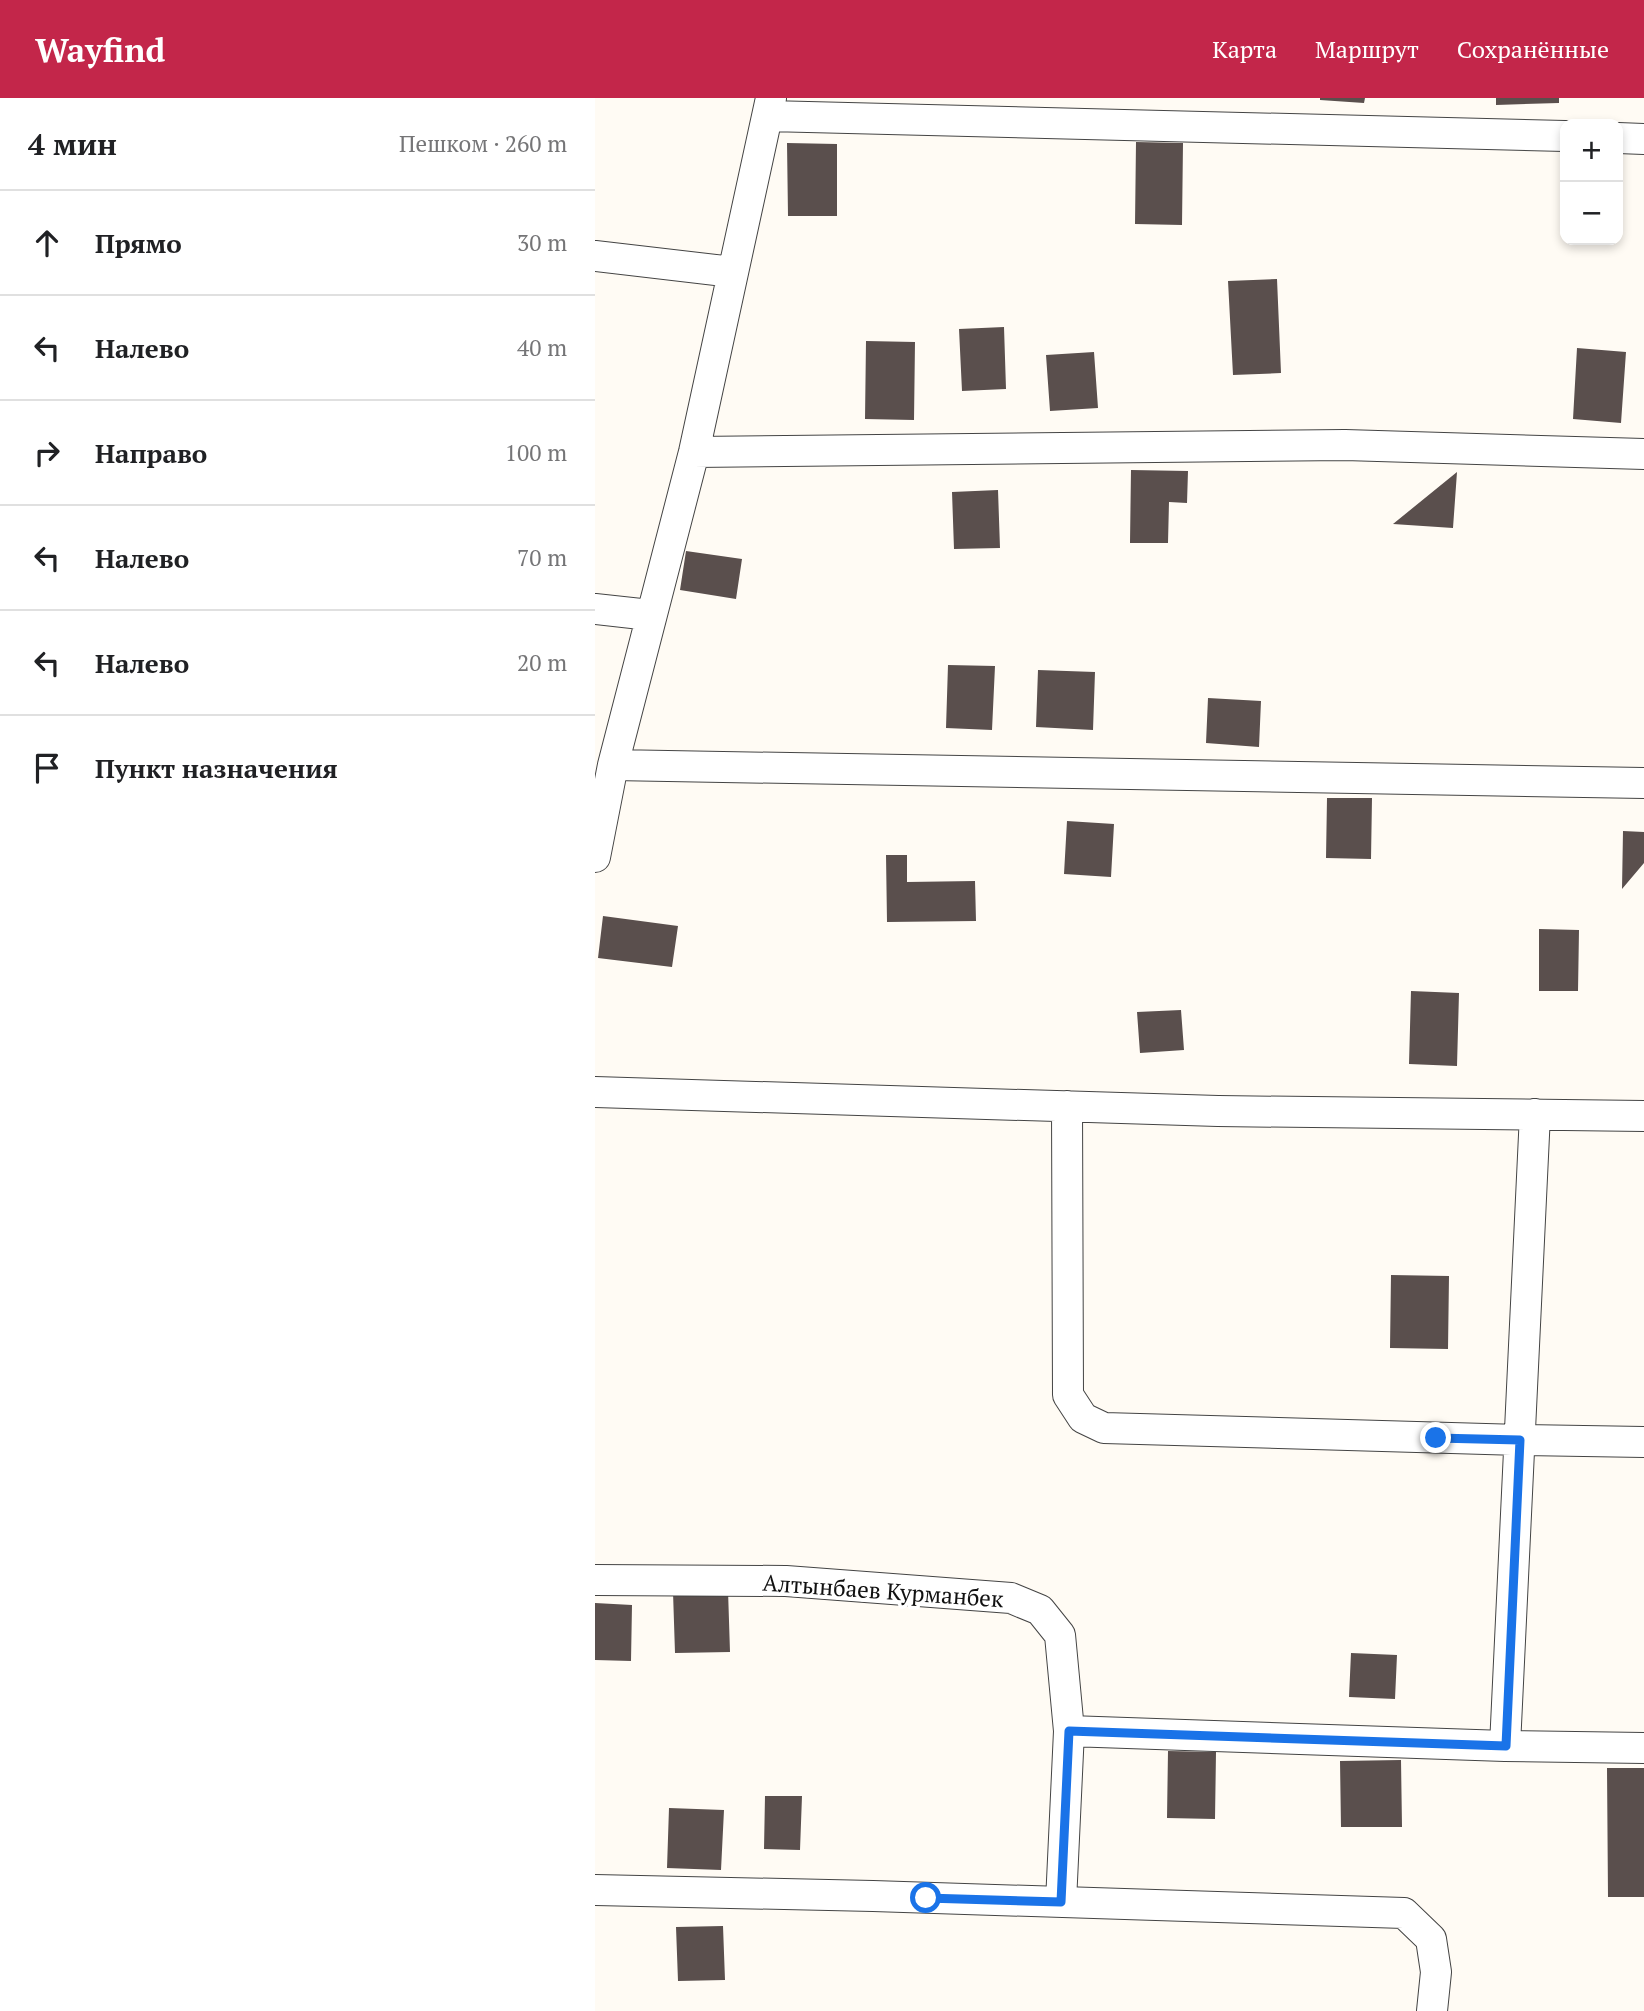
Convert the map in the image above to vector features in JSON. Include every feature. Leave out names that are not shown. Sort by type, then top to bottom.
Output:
[{"type":"street","points":[[595,857],[613,765],[694,452],[769,107],[1560,136]]},
{"type":"street","points":[[1623,138],[1644,139]]},
{"type":"street","points":[[595,256],[733,272]]},
{"type":"street","points":[[694,452],[1345,445],[1644,454]]},
{"type":"street","points":[[595,609],[650,615]]},
{"type":"street","points":[[613,765],[1644,783]]},
{"type":"street","points":[[595,1092],[1218,1111],[1644,1116]]},
{"type":"street","points":[[1067,1106],[1068,1395],[1083,1418],[1104,1429],[1644,1442]]},
{"type":"street","points":[[1506,1746],[1535,1114]]},
{"type":"street","name":"Алтынбаев Курманбек","points":[[595,1580],[786,1581],[1011,1598],[1040,1610],[1060,1635],[1069,1731],[1061,1902]]},
{"type":"street","points":[[1069,1731],[1644,1748]]},
{"type":"street","points":[[595,1890],[1404,1913],[1431,1940],[1436,1972],[1432,2011]]},
{"type":"building","points":[[1320,98],[1365,98],[1364,103]]},
{"type":"building","points":[[1496,98],[1559,98],[1559,103],[1496,105]]},
{"type":"building","points":[[1136,142],[1183,143],[1182,225],[1135,224]]},
{"type":"building","points":[[787,143],[837,144],[837,216],[788,216]]},
{"type":"building","points":[[1277,279],[1281,373],[1233,375],[1228,281]]},
{"type":"building","points":[[1004,327],[1006,389],[962,391],[959,329]]},
{"type":"building","points":[[866,341],[915,342],[914,420],[865,419]]},
{"type":"building","points":[[1577,348],[1626,352],[1621,423],[1573,419]]},
{"type":"building","points":[[1094,352],[1098,408],[1050,411],[1046,355]]},
{"type":"building","points":[[1131,470],[1188,471],[1187,503],[1169,502],[1168,543],[1130,543]]},
{"type":"building","points":[[1457,472],[1453,528],[1393,524]]},
{"type":"building","points":[[998,490],[1000,548],[954,549],[952,492]]},
{"type":"building","points":[[686,551],[742,559],[736,599],[680,590]]},
{"type":"building","points":[[948,665],[995,666],[992,730],[946,728]]},
{"type":"building","points":[[1038,670],[1095,672],[1093,730],[1036,727]]},
{"type":"building","points":[[1208,698],[1261,701],[1259,747],[1206,743]]},
{"type":"building","points":[[1327,798],[1372,798],[1371,859],[1326,858]]},
{"type":"building","points":[[1067,821],[1114,824],[1111,877],[1064,874]]},
{"type":"building","points":[[1623,831],[1644,832],[1644,863],[1622,889]]},
{"type":"building","points":[[886,855],[907,855],[907,882],[975,881],[976,921],[887,922]]},
{"type":"building","points":[[603,916],[678,926],[672,967],[598,958]]},
{"type":"building","points":[[1539,929],[1579,930],[1578,991],[1539,991]]},
{"type":"building","points":[[1411,991],[1459,993],[1457,1066],[1409,1064]]},
{"type":"building","points":[[1181,1010],[1184,1050],[1140,1053],[1137,1012]]},
{"type":"building","points":[[1391,1275],[1449,1276],[1448,1349],[1390,1348]]},
{"type":"building","points":[[728,1590],[730,1652],[675,1653],[673,1592]]},
{"type":"building","points":[[595,1603],[632,1605],[631,1661],[595,1660]]},
{"type":"building","points":[[1351,1653],[1397,1655],[1395,1699],[1349,1697]]},
{"type":"building","points":[[1168,1751],[1216,1752],[1215,1819],[1167,1818]]},
{"type":"building","points":[[1401,1760],[1402,1827],[1341,1827],[1340,1761]]},
{"type":"building","points":[[1607,1768],[1644,1768],[1644,1897],[1608,1897]]},
{"type":"building","points":[[765,1796],[802,1796],[800,1850],[764,1849]]},
{"type":"building","points":[[669,1808],[724,1810],[721,1870],[667,1868]]},
{"type":"building","points":[[723,1926],[725,1980],[678,1981],[676,1927]]},
{"type":"route","points":[[926,1898],[1061,1902],[1069,1731],[1506,1746],[1520,1440],[1436,1438]]}]
